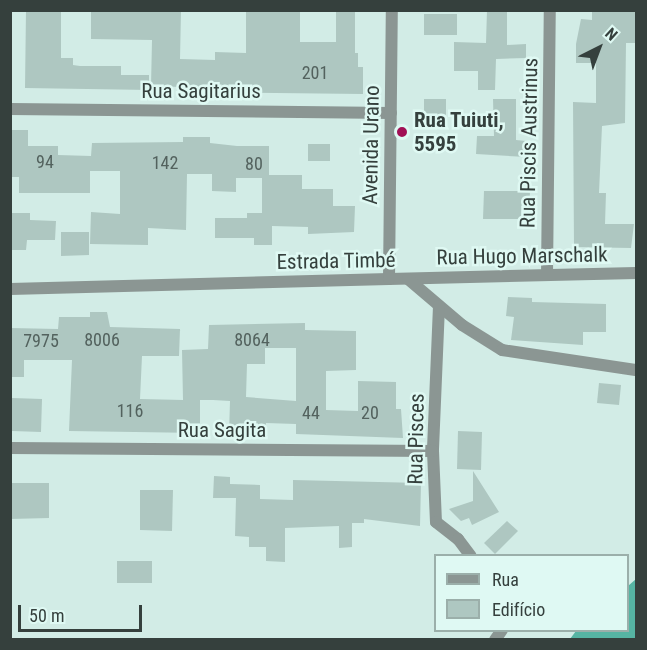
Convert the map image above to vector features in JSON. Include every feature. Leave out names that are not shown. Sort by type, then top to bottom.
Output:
[{"type":"street","name":"Avenida Urano","points":[[389,279],[392,10]]},
{"type":"street","name":"Rua Piscis Austrinus","points":[[547,275],[550,10]]},
{"type":"street","name":"Rua Sagitarius","points":[[10,109],[391,113]]},
{"type":"street","name":"Rua Hugo Marschalk","points":[[408,279],[636,273]]},
{"type":"street","name":"Estrada Timbé","points":[[10,289],[408,279],[439,306],[502,350],[636,370]]},
{"type":"street","name":"Rua Pisces","points":[[439,306],[433,451],[436,522],[467,546],[471,554]]},
{"type":"street","name":"Rua Sagita","points":[[10,448],[433,451]]},
{"type":"green space","points":[[636,579],[636,639],[570,639],[575,632],[629,632],[629,585]]},
{"type":"building","points":[[26,10],[61,10],[61,58],[73,58],[73,65],[80,66],[121,66],[121,75],[149,75],[149,90],[25,88]]},
{"type":"building","points":[[91,10],[181,10],[180,59],[215,60],[215,52],[246,53],[246,10],[300,10],[300,42],[336,42],[336,10],[355,10],[355,53],[358,53],[358,67],[363,67],[363,94],[182,92],[182,87],[151,86],[152,40],[91,39]]},
{"type":"building","points":[[487,10],[507,10],[507,45],[526,44],[526,58],[496,59],[495,90],[478,90],[478,71],[454,71],[454,42],[486,43]]},
{"type":"building","points":[[592,10],[636,10],[636,43],[626,43],[625,123],[602,126],[599,193],[606,193],[605,224],[634,224],[631,248],[574,247],[573,102],[596,103],[596,63],[576,63],[576,44],[581,19],[592,20]]},
{"type":"building","points":[[424,14],[457,14],[457,35],[424,35]]},
{"type":"building","points":[[424,99],[446,99],[446,126],[424,126]]},
{"type":"building","points":[[493,99],[516,99],[516,140],[526,141],[526,157],[476,154],[477,136],[494,136]]},
{"type":"building","points":[[10,130],[28,130],[28,146],[58,146],[58,155],[91,156],[92,143],[183,142],[183,137],[210,137],[210,143],[237,146],[269,146],[269,175],[302,175],[302,189],[333,189],[333,206],[355,206],[354,232],[308,234],[308,227],[272,226],[272,245],[254,245],[254,238],[215,238],[215,218],[247,218],[247,213],[262,213],[262,178],[236,178],[236,192],[212,191],[212,174],[187,174],[186,230],[148,228],[148,245],[90,244],[91,212],[120,214],[120,171],[90,171],[90,193],[19,193],[19,177],[10,177]]},
{"type":"building","points":[[308,144],[330,144],[330,161],[308,161]]},
{"type":"building","points":[[484,191],[530,191],[529,219],[483,219]]},
{"type":"building","points":[[10,213],[30,213],[30,220],[56,221],[55,240],[27,240],[26,250],[10,250]]},
{"type":"building","points":[[61,232],[89,232],[89,255],[61,256]]},
{"type":"building","points":[[508,297],[532,298],[532,302],[606,304],[606,332],[583,332],[583,345],[511,340],[514,317],[506,316]]},
{"type":"building","points":[[90,312],[107,312],[110,327],[180,329],[179,356],[142,356],[140,399],[183,400],[182,350],[208,349],[209,325],[305,323],[305,330],[356,331],[356,370],[326,371],[326,410],[358,411],[358,381],[396,382],[396,409],[401,409],[403,438],[296,434],[296,424],[266,423],[265,435],[229,434],[230,401],[213,400],[200,400],[200,433],[69,431],[72,360],[24,360],[24,377],[10,377],[10,328],[58,329],[59,317],[90,317]],"holes":[[[265,348],[296,348],[296,401],[246,397],[247,364],[265,364]]]},
{"type":"building","points":[[599,383],[621,385],[619,405],[597,403]]},
{"type":"building","points":[[12,398],[42,399],[41,432],[12,431]]},
{"type":"building","points":[[458,431],[482,432],[481,470],[457,469]]},
{"type":"building","points":[[473,471],[499,512],[472,525],[469,518],[461,521],[449,509],[473,501]]},
{"type":"building","points":[[214,476],[230,477],[230,484],[260,485],[260,499],[293,500],[293,480],[421,483],[420,526],[364,519],[364,523],[352,523],[352,547],[339,548],[339,526],[285,528],[285,562],[266,561],[266,547],[249,547],[249,537],[235,536],[236,498],[213,498]]},
{"type":"building","points":[[10,483],[49,483],[49,518],[10,519]]},
{"type":"building","points":[[140,490],[173,490],[172,531],[140,530]]},
{"type":"building","points":[[507,521],[518,531],[495,554],[484,543]]},
{"type":"building","points":[[117,561],[152,561],[152,583],[117,583]]},
{"type":"place","name":"Rua Tuiuti, 5595","points":[[402,132]]}]
